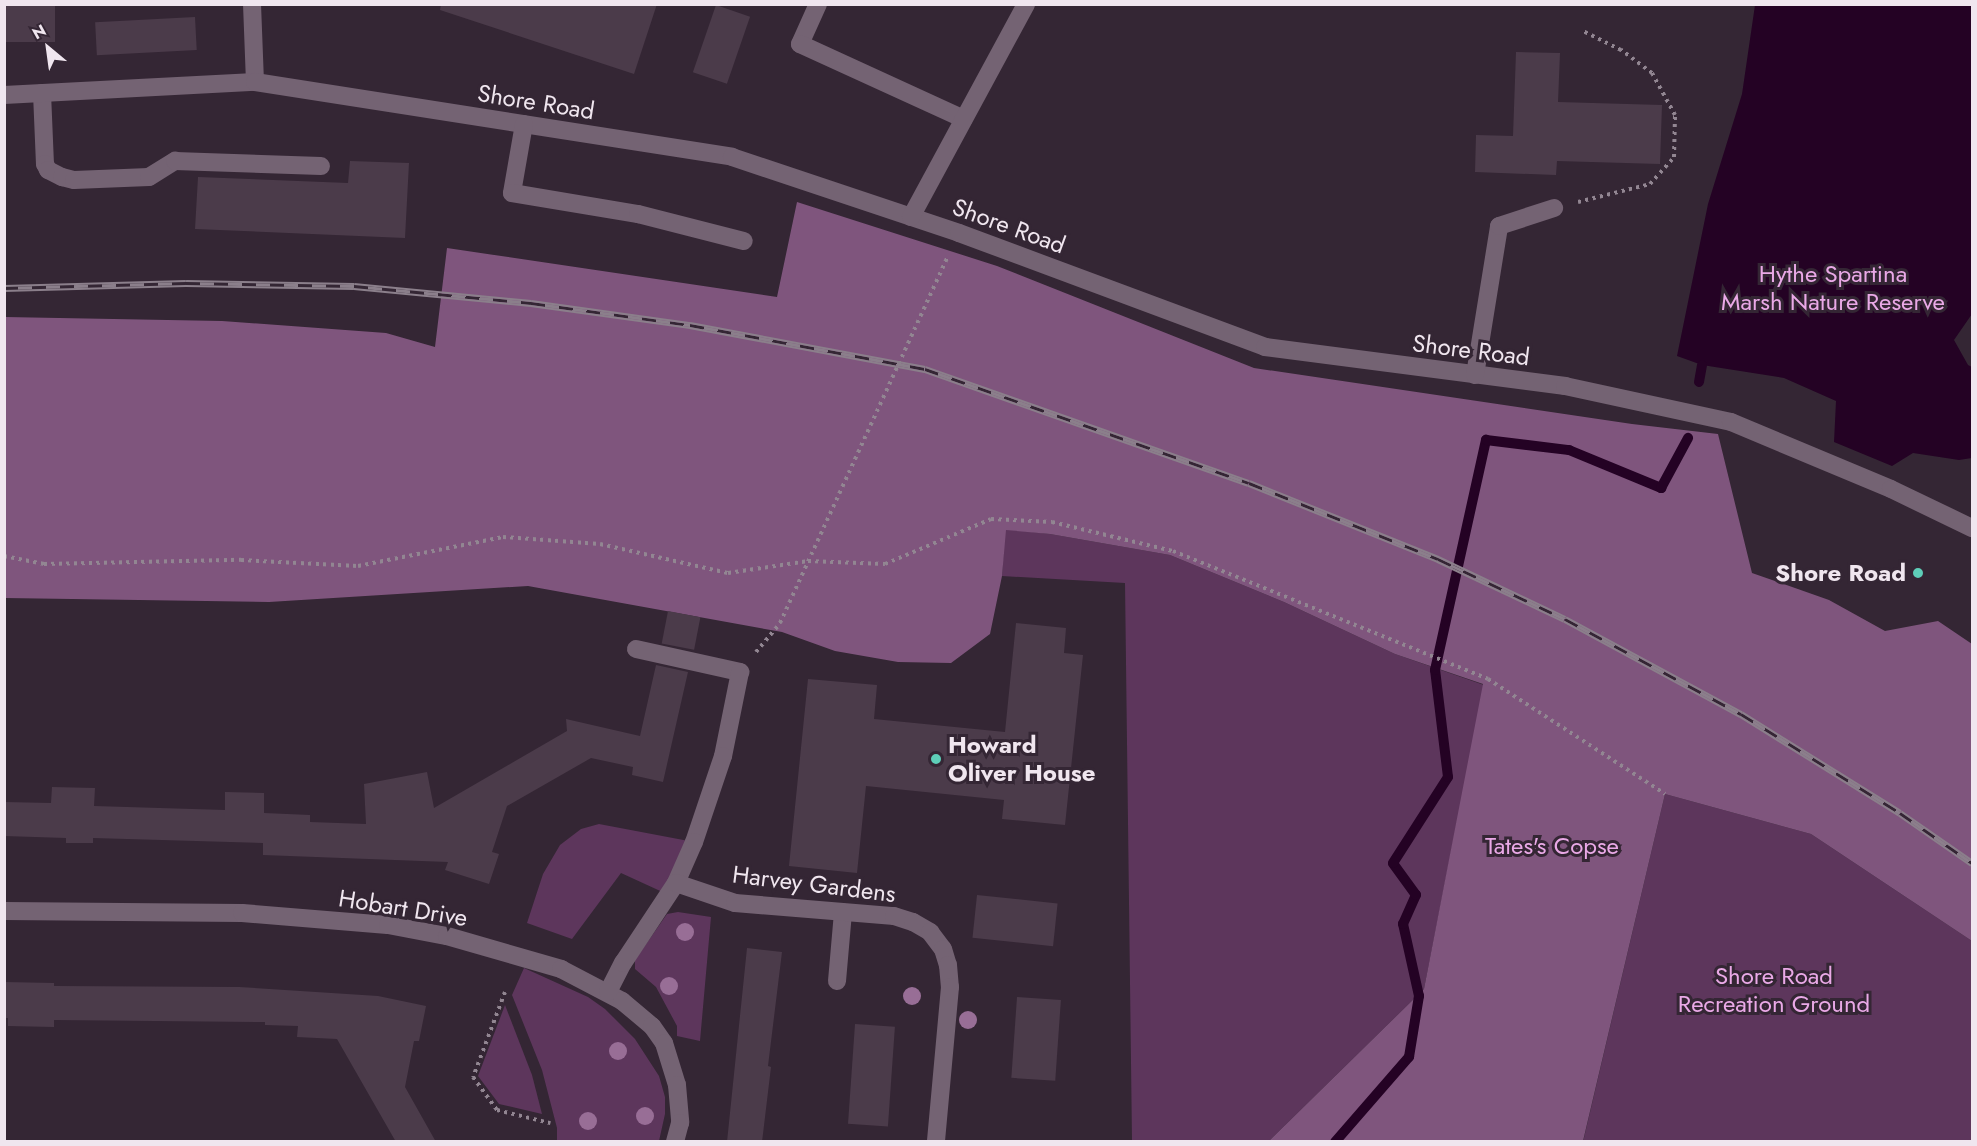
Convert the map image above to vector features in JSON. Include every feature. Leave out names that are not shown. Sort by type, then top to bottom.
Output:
[{"type":"street","points":[[252,4],[255,82]]},
{"type":"street","points":[[818,4],[800,44],[964,119]]},
{"type":"street","points":[[911,217],[1026,4]]},
{"type":"street","name":"Shore Road","points":[[4,95],[255,82],[732,156],[959,233],[1265,347],[1565,386],[1731,422],[1891,489],[1972,528]]},
{"type":"street","points":[[42,93],[45,164],[48,170],[62,177],[74,180],[149,177],[175,161],[321,166]]},
{"type":"street","points":[[524,124],[512,193],[638,214],[744,241]]},
{"type":"street","points":[[1475,375],[1499,226],[1554,208]]},
{"type":"street","points":[[608,992],[623,963],[676,883],[694,842],[723,756],[740,672],[636,649]]},
{"type":"street","name":"Harvey Gardens","points":[[676,883],[735,903],[894,916],[913,922],[930,932],[943,949],[948,965],[950,987],[936,1142]]},
{"type":"street","name":"Hobart Drive","points":[[4,911],[242,913],[388,925],[447,936],[561,969],[608,992],[652,1026],[664,1043],[677,1085],[680,1123],[675,1142]]},
{"type":"street","points":[[837,981],[843,912]]},
{"type":"path","points":[[1554,208],[1650,184],[1674,158],[1676,115],[1652,73],[1621,50],[1583,31]]},
{"type":"path","points":[[740,672],[780,623],[959,233]]},
{"type":"path","points":[[4,556],[45,564],[241,560],[358,566],[503,537],[600,544],[728,573],[808,561],[885,564],[991,519],[1052,522],[1173,551],[1488,679],[1665,794]]},
{"type":"path","points":[[505,992],[473,1077],[497,1110],[550,1123]]},
{"type":"green space","name":"Tates's Copse","points":[[797,202],[997,266],[1254,368],[1632,424],[1718,434],[1752,573],[1829,600],[1885,631],[1938,621],[1972,644],[1972,941],[1811,834],[1665,794],[1583,1141],[1269,1141],[1424,989],[1483,684],[1395,654],[1284,602],[1170,555],[1050,534],[1006,530],[1002,576],[990,634],[951,663],[898,662],[835,651],[782,632],[528,586],[269,602],[5,598],[5,317],[222,321],[386,333],[435,347],[447,248],[777,297]]},
{"type":"green space","points":[[1005,529],[1050,534],[1170,555],[1284,602],[1395,654],[1484,685],[1424,989],[1269,1141],[1132,1141],[1125,583],[1002,576]]},
{"type":"green space","name":"Shore Road Recreation Ground","points":[[1665,794],[1811,834],[1972,941],[1972,1141],[1583,1142]]},
{"type":"green space","points":[[599,824],[694,842],[669,895],[621,873],[572,939],[527,923],[543,874],[560,845],[581,829]]},
{"type":"green space","points":[[678,912],[711,917],[700,1041],[677,1036],[677,1026],[656,987],[635,969],[635,960],[667,914]]},
{"type":"green space","points":[[524,968],[588,997],[605,1009],[635,1039],[659,1076],[665,1097],[665,1114],[659,1141],[557,1141],[557,1128],[542,1070],[512,995]]},
{"type":"green space","points":[[505,1005],[532,1075],[542,1114],[499,1104],[478,1076]]},
{"type":"shaded area","name":"Hythe Spartina Marsh Nature Reserve","points":[[1755,5],[1972,5],[1972,314],[1954,340],[1968,365],[1972,367],[1972,458],[1959,460],[1913,453],[1892,466],[1834,442],[1836,401],[1784,378],[1702,365],[1677,356],[1708,204],[1742,94]]},
{"type":"building","points":[[4,4],[55,4],[55,42],[4,42]]},
{"type":"building","points":[[441,4],[657,4],[634,74],[440,10]]},
{"type":"building","points":[[716,5],[750,17],[727,84],[693,72]]},
{"type":"building","points":[[195,17],[197,50],[97,55],[95,22]]},
{"type":"building","points":[[1516,52],[1560,53],[1558,102],[1662,105],[1660,164],[1557,161],[1556,175],[1475,172],[1476,135],[1513,136]]},
{"type":"building","points":[[350,161],[409,163],[405,238],[195,229],[198,177],[348,183]]},
{"type":"building","points":[[668,611],[700,617],[694,650],[662,643]]},
{"type":"building","name":"Howard Oliver House","points":[[1016,623],[1066,628],[1064,653],[1083,655],[1065,825],[1002,819],[1004,800],[866,786],[857,873],[789,866],[808,679],[877,685],[874,719],[1005,732]]},
{"type":"building","points":[[656,665],[688,672],[663,782],[632,775],[633,767],[591,758],[507,806],[492,852],[499,854],[489,884],[445,870],[448,862],[263,855],[263,843],[93,838],[93,843],[66,843],[66,838],[4,836],[4,802],[51,803],[52,787],[95,788],[94,806],[225,810],[225,792],[264,793],[264,813],[310,815],[310,822],[366,824],[364,784],[427,772],[434,808],[567,731],[566,719],[640,736]]},
{"type":"building","points":[[977,895],[1058,903],[1053,946],[973,938]]},
{"type":"building","points":[[747,948],[782,952],[768,1066],[771,1067],[762,1142],[727,1142]]},
{"type":"building","points":[[4,982],[54,983],[54,986],[239,987],[378,996],[426,1006],[419,1041],[414,1041],[405,1087],[436,1142],[396,1142],[337,1039],[297,1037],[298,1026],[265,1025],[265,1022],[54,1020],[54,1027],[8,1026],[8,1018],[4,1018]]},
{"type":"building","points":[[1017,997],[1061,1000],[1055,1081],[1011,1078]]},
{"type":"building","points":[[855,1024],[895,1027],[888,1127],[848,1124]]},
{"type":"waterway","points":[[1699,382],[1702,365]]},
{"type":"waterway","points":[[1335,1142],[1409,1057],[1419,996],[1403,924],[1416,895],[1393,863],[1448,777],[1435,670],[1486,440],[1569,450],[1661,488],[1688,438]]},
{"type":"railway","points":[[4,288],[186,283],[354,286],[531,303],[690,325],[925,369],[1249,483],[1438,559],[1565,619],[1741,714],[1900,813],[1972,863]]},
{"type":"place","name":"Shore Road","points":[[1918,573]]},
{"type":"place","name":"Howard Oliver House","points":[[936,759]]}]
